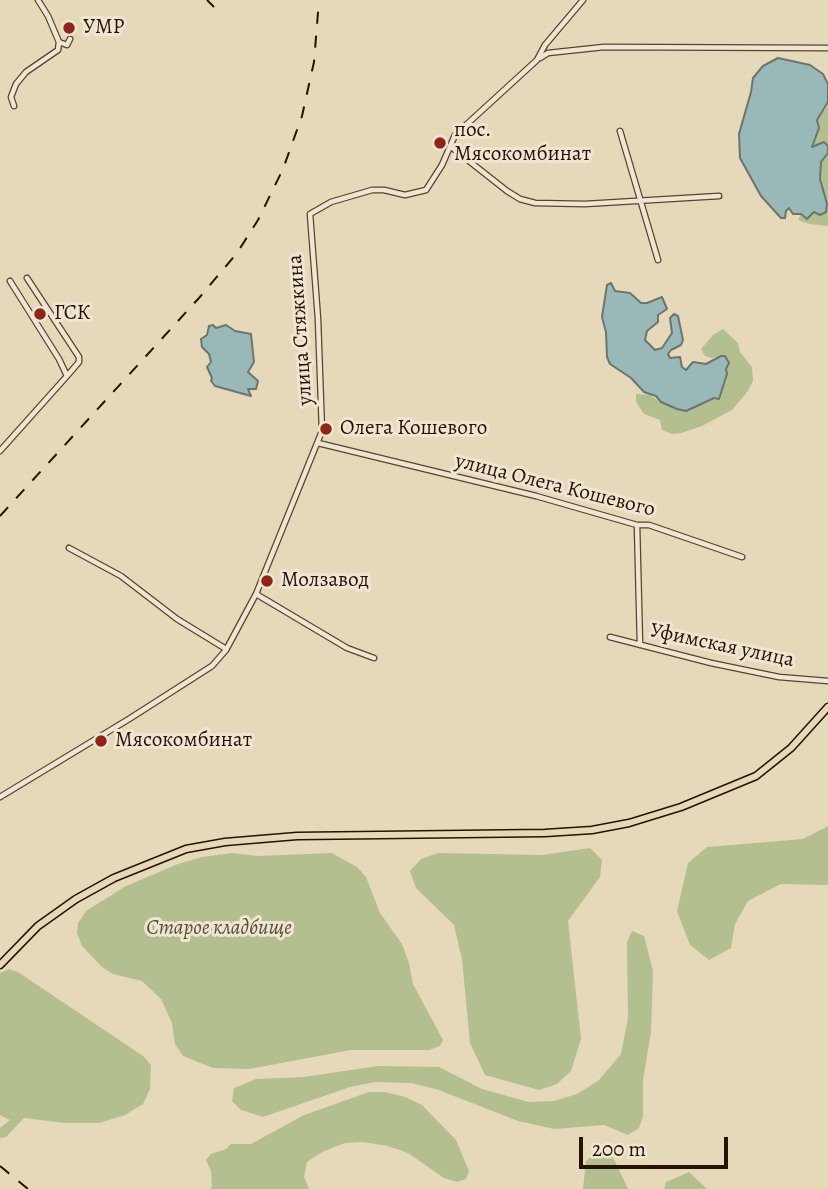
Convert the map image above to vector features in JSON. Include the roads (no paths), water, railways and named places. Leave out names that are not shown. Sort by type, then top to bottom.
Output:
[{"type":"main road","points":[[0,965],[37,926],[76,899],[114,878],[186,849],[297,835],[545,833],[592,830],[629,823],[681,807],[756,775],[792,748],[828,707]]},
{"type":"street","points":[[14,106],[11,97],[16,83],[26,72],[58,50],[59,43],[38,0]]},
{"type":"street","name":"улица Стяжкина","points":[[0,797],[212,666],[226,650],[256,594],[318,443],[323,420],[310,214],[331,202],[372,190],[405,195],[426,190],[455,135],[537,60],[545,45],[583,0]]},
{"type":"street","points":[[59,43],[67,45],[70,39]]},
{"type":"street","points":[[537,60],[548,53],[604,47],[828,48]]},
{"type":"street","points":[[620,131],[658,260]]},
{"type":"street","points":[[450,146],[507,191],[520,199],[535,203],[585,204],[719,196]]},
{"type":"street","points":[[0,451],[79,362],[79,357],[27,278]]},
{"type":"street","points":[[10,281],[60,359],[67,376]]},
{"type":"street","name":"улица Олега Кошевого","points":[[318,443],[536,496],[637,525],[649,525],[742,556]]},
{"type":"street","points":[[637,525],[639,645]]},
{"type":"street","points":[[69,548],[121,576],[177,619],[226,650]]},
{"type":"street","points":[[256,594],[347,648],[373,658]]},
{"type":"street","name":"Уфимская улица","points":[[610,637],[779,677],[828,681]]},
{"type":"water","points":[[778,58],[810,65],[823,74],[828,84],[828,102],[817,120],[819,128],[812,147],[824,142],[828,146],[828,153],[821,162],[820,179],[827,204],[826,212],[820,215],[814,212],[807,219],[801,214],[793,214],[789,208],[785,218],[781,218],[761,196],[740,158],[739,134],[753,78],[763,66]]},
{"type":"water","points":[[611,283],[615,291],[630,293],[641,303],[662,297],[667,309],[658,315],[658,322],[647,331],[645,340],[655,350],[662,348],[672,333],[670,318],[674,314],[678,316],[683,340],[681,345],[668,354],[670,358],[680,357],[682,367],[686,370],[693,362],[706,364],[725,356],[729,363],[719,399],[714,398],[686,411],[677,409],[644,392],[631,378],[610,364],[602,317],[607,285]]},
{"type":"water","points":[[226,325],[235,331],[251,334],[254,362],[248,372],[258,381],[256,389],[248,389],[251,396],[215,386],[211,381],[207,367],[211,362],[209,354],[202,347],[201,339],[207,335],[209,326],[216,328]]},
{"type":"railway","points":[[207,0],[214,7]]},
{"type":"railway","points":[[0,516],[199,298],[237,253],[258,220],[283,169],[302,116],[314,62],[319,0]]},
{"type":"railway","points":[[0,1166],[28,1189]]},
{"type":"place","name":"УМР","points":[[69,28]]},
{"type":"place","name":"пос. Мясокомбинат","points":[[440,143]]},
{"type":"place","name":"ГСК","points":[[40,314]]},
{"type":"place","name":"Олега Кошевого","points":[[326,429]]},
{"type":"place","name":"Молзавод","points":[[267,581]]},
{"type":"place","name":"Мясокомбинат","points":[[101,741]]},
{"type":"park label","name":"Старое кладбище","points":[[219,929]]}]
